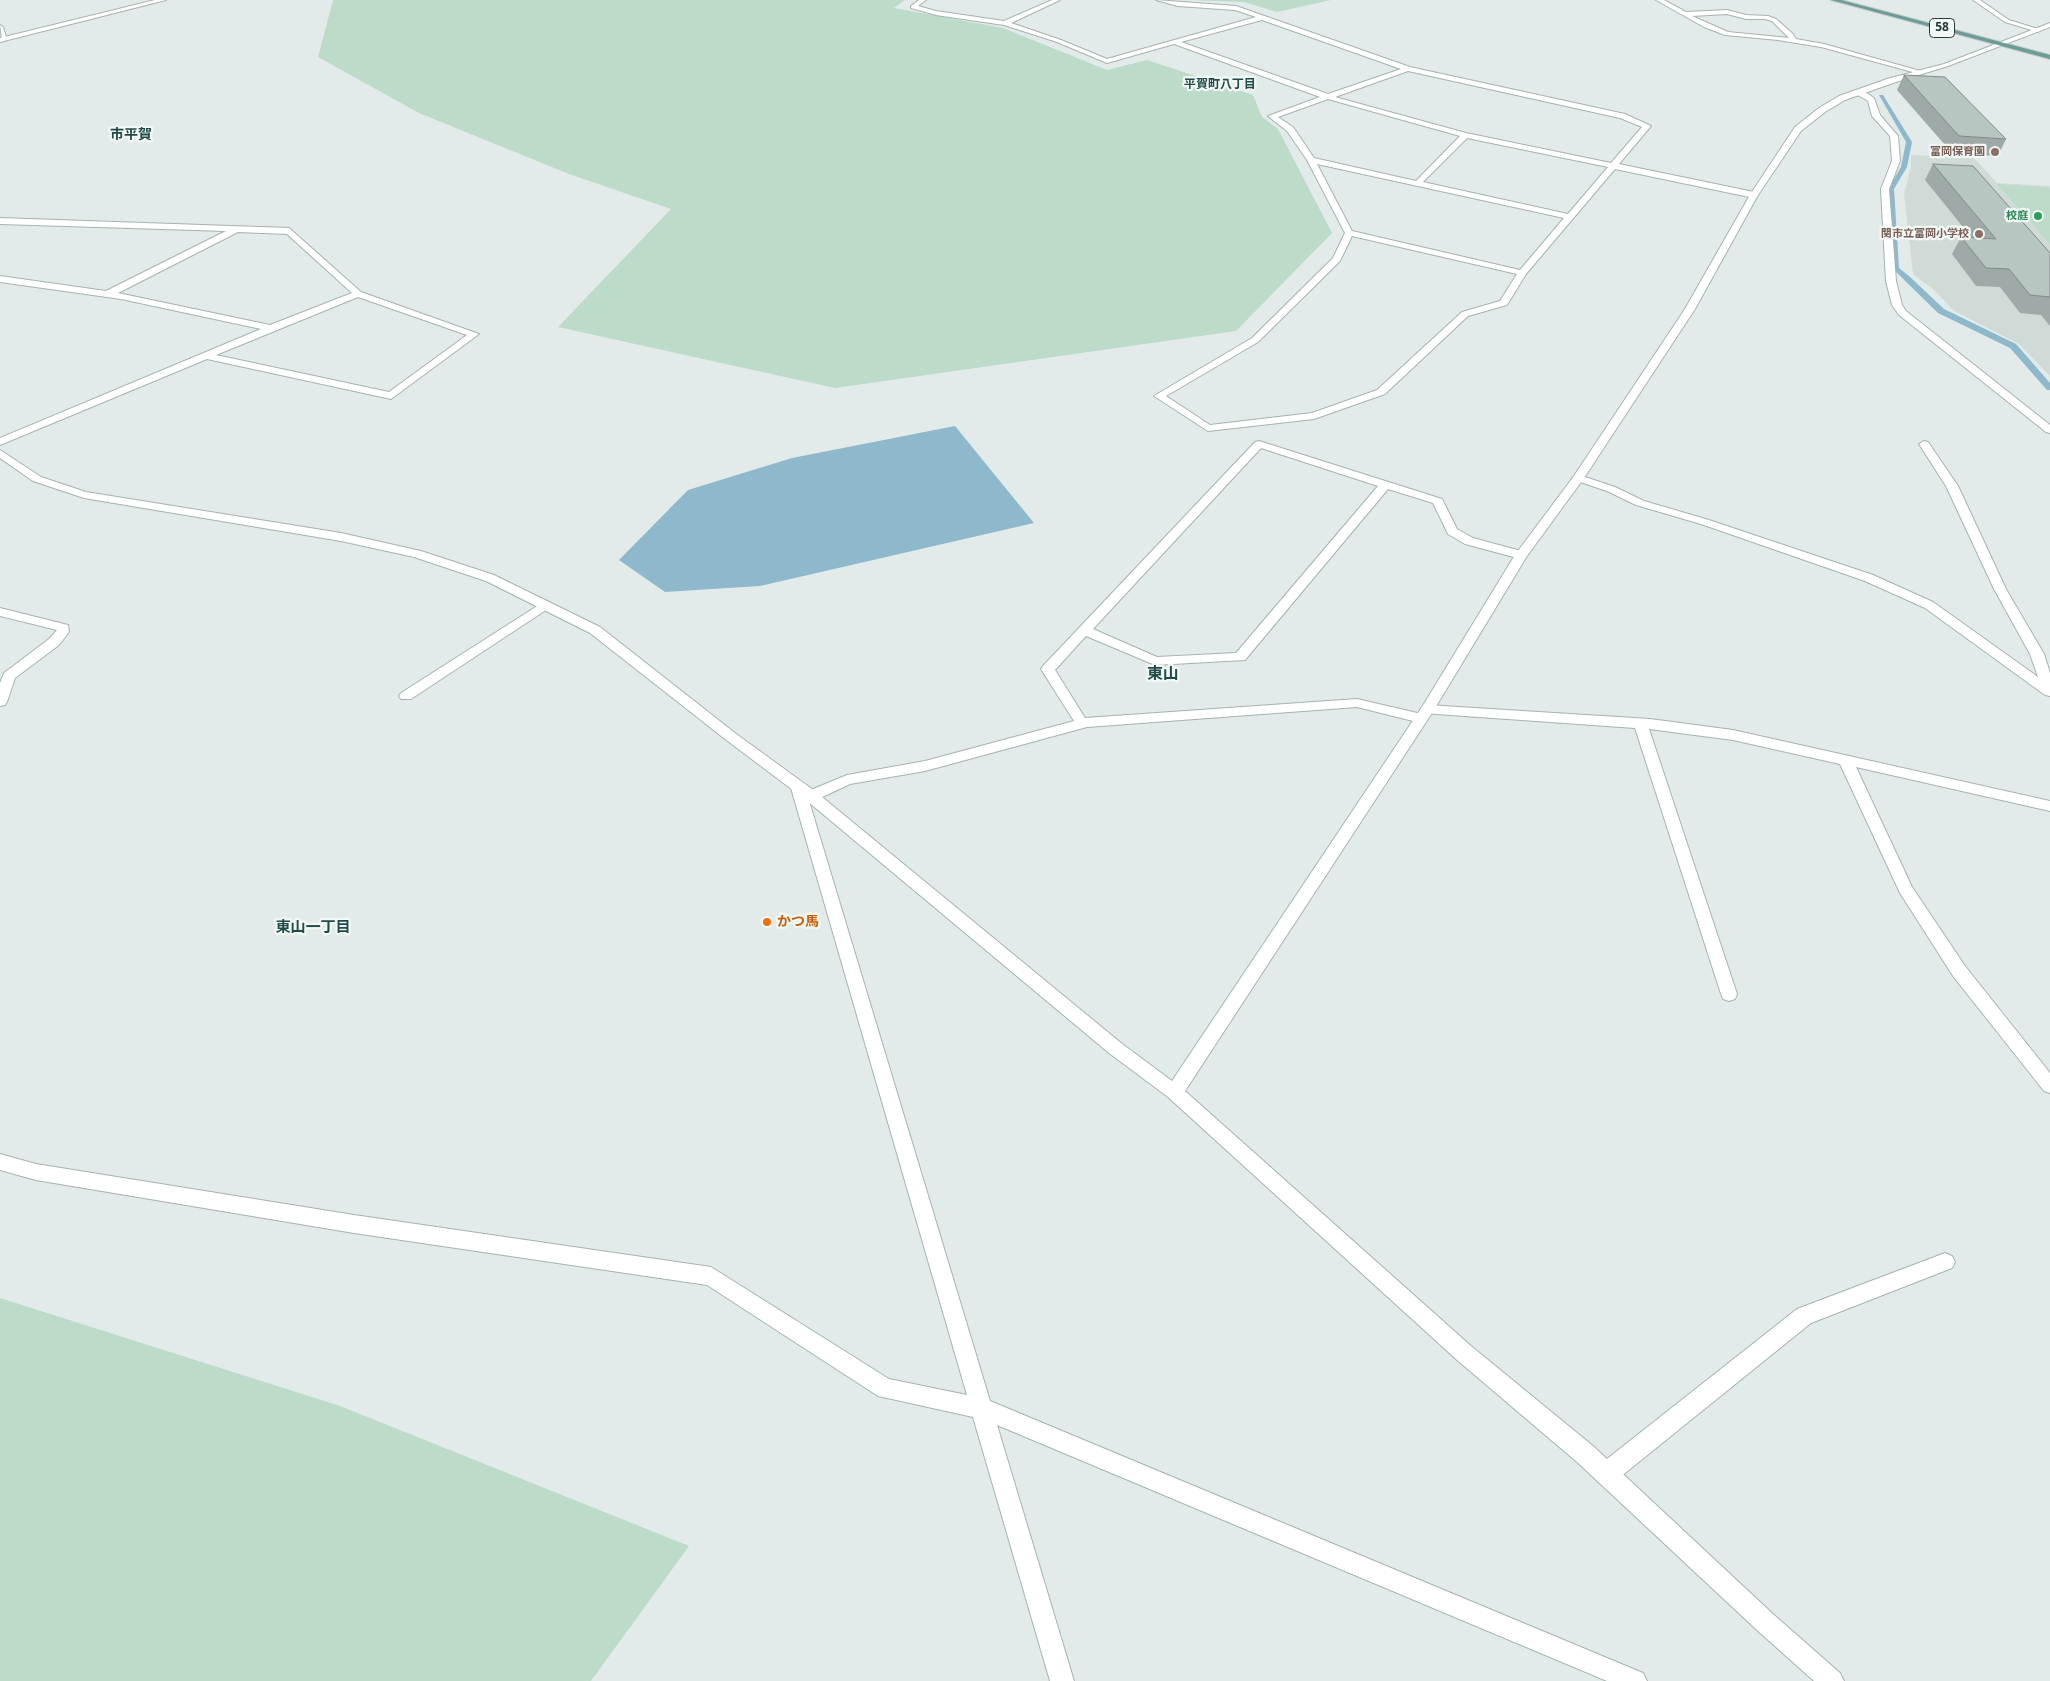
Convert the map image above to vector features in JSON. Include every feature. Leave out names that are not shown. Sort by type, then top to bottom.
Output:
[{"type":"main road","name":"58","points":[[1834,0],[2050,57]]},
{"type":"street","points":[[0,27],[2,40],[163,0]]},
{"type":"street","points":[[923,0],[913,7],[936,13],[1005,23],[1059,41],[1107,61],[1264,17]]},
{"type":"street","points":[[1005,23],[1057,0]]},
{"type":"street","points":[[1159,0],[1178,4],[1236,8],[1408,69],[1622,116],[1647,126],[1616,165],[1522,273],[1504,303],[1465,314],[1381,392],[1314,416],[1208,428],[1159,396],[1255,340],[1337,259],[1349,233]]},
{"type":"street","points":[[1659,0],[1726,34],[1822,45],[1920,72]]},
{"type":"street","points":[[1976,0],[2007,21],[2038,30]]},
{"type":"street","points":[[1685,14],[1727,12],[1741,16],[1766,18],[1774,20],[1791,35],[1793,41]]},
{"type":"street","points":[[1174,1092],[1424,714],[1521,555],[1578,478],[1690,309],[1754,194],[1798,129],[1822,110],[1859,92],[1946,65],[2050,25]]},
{"type":"street","points":[[1176,43],[1328,97],[1465,135],[1754,194]]},
{"type":"street","points":[[1408,69],[1272,116],[1290,129],[1311,160],[1349,233],[1522,273]]},
{"type":"street","points":[[1859,92],[1871,100],[1876,116],[1894,136],[1896,161],[1885,189],[1891,281],[1902,313],[2050,430]]},
{"type":"street","points":[[1418,182],[1465,135]]},
{"type":"street","points":[[1311,160],[1571,217]]},
{"type":"street","points":[[0,221],[289,231],[358,294],[474,334],[403,384],[391,396],[209,356]]},
{"type":"street","points":[[108,294],[236,230]]},
{"type":"street","points":[[0,279],[108,294],[271,328]]},
{"type":"street","points":[[0,442],[209,356],[271,328],[358,294]]},
{"type":"street","points":[[1082,723],[1048,669],[1258,444],[1438,501],[1452,531],[1469,541],[1521,555]]},
{"type":"street","points":[[1924,444],[1952,486],[2000,589],[2037,654],[2050,692]]},
{"type":"street","points":[[0,453],[37,478],[84,495],[341,537],[417,554],[490,578],[596,630],[804,792],[1116,1048],[1174,1092],[1464,1353],[1585,1454],[1766,1623],[1832,1681]]},
{"type":"street","points":[[1578,478],[1611,489],[1640,503],[1705,522],[1869,578],[1929,605],[2050,692]]},
{"type":"street","points":[[1084,630],[1155,661],[1240,657],[1386,484]]},
{"type":"street","points":[[406,696],[545,605]]},
{"type":"street","points":[[0,612],[63,628],[63,632],[54,642],[9,676],[0,702]]},
{"type":"street","points":[[804,792],[847,780],[925,766],[1052,733],[1082,723],[1357,703],[1424,714],[1642,724],[1733,735],[2050,806]]},
{"type":"street","points":[[1642,724],[1729,994]]},
{"type":"street","points":[[1845,760],[1905,888],[1959,971],[2050,1086]]},
{"type":"street","points":[[804,792],[981,1408],[1062,1681]]},
{"type":"street","points":[[0,1162],[36,1172],[354,1224],[711,1276],[885,1389],[981,1408],[1635,1681]]},
{"type":"street","points":[[1606,1474],[1804,1316],[1945,1262]]},
{"type":"shaded area","name":"関市立富岡小学校","points":[[1911,155],[1973,157],[1997,183],[2050,186],[2050,376],[2019,344],[1954,311],[1933,289],[1913,274],[1904,194],[1911,167]]},
{"type":"green space","points":[[333,0],[905,0],[894,8],[1003,28],[1107,70],[1147,60],[1253,95],[1262,117],[1278,129],[1332,233],[1236,331],[835,388],[558,327],[671,209],[569,174],[419,113],[318,57]]},
{"type":"green space","points":[[1191,0],[1331,0],[1277,12],[1244,2]]},
{"type":"green space","name":"校庭","points":[[1997,184],[2050,188],[2050,244]]},
{"type":"green space","points":[[0,1298],[340,1406],[689,1546],[591,1681],[0,1681]]},
{"type":"water","points":[[955,426],[1034,523],[760,586],[665,592],[619,560],[688,490],[792,458]]},
{"type":"building","points":[[1904,75],[1945,77],[2006,139],[1959,136]]},
{"type":"building","points":[[1933,164],[1973,166],[2050,253],[2050,297],[2030,295],[2009,269],[1986,268],[1961,237],[1996,239]]},
{"type":"waterway","points":[[1881,96],[1909,142],[1904,167],[1891,189],[1896,269],[1907,277],[1941,311],[2013,346],[2050,388]]},
{"type":"place","name":"富岡保育園","points":[[1995,152]]},
{"type":"place","name":"校庭","points":[[2038,216]]},
{"type":"place","name":"関市立富岡小学校","points":[[1979,234]]},
{"type":"place","name":"かつ馬","points":[[767,922]]},
{"type":"district","name":"平賀町八丁目","points":[[1220,85]]},
{"type":"district","name":"市平賀","points":[[131,135]]},
{"type":"district","name":"東山","points":[[1163,674]]},
{"type":"district","name":"東山一丁目","points":[[313,928]]}]
